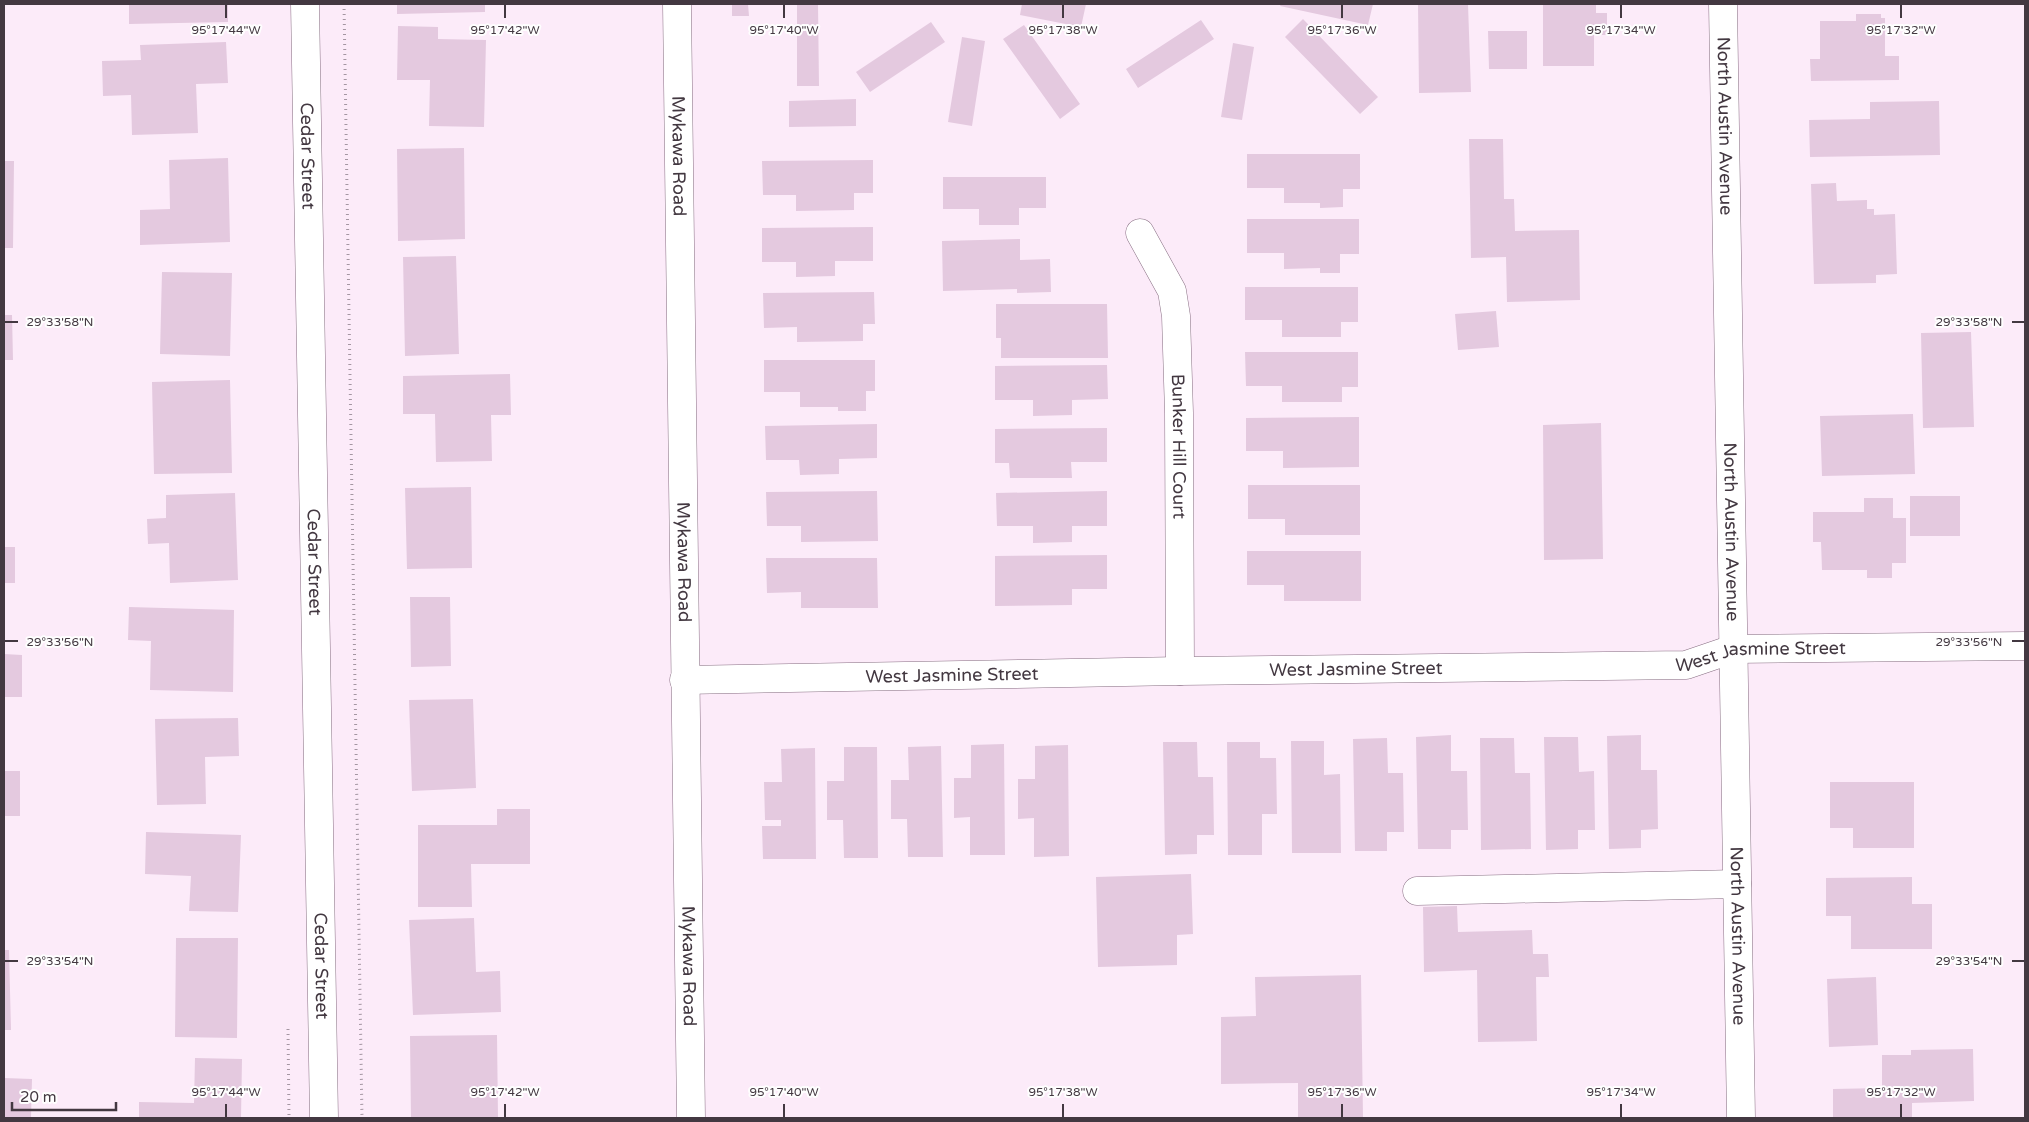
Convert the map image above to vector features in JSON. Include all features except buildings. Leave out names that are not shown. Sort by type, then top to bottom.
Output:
[{"type":"street","name":"Cedar Street","points":[[305,4],[324,1118]]},
{"type":"street","name":"Mykawa Road","points":[[677,4],[690,1118]]},
{"type":"street","name":"North Austin Avenue","points":[[1723,4],[1741,1118]]},
{"type":"street","name":"Bunker Hill Court","points":[[1140,232],[1172,291],[1176,316],[1179,423],[1180,671]]},
{"type":"street","name":"West Jasmine Street","points":[[684,680],[1180,671],[1686,665],[1733,649],[2025,646]]},
{"type":"street","points":[[1417,891],[1737,884]]},
{"type":"path","points":[[344,4],[362,1118]]}]
